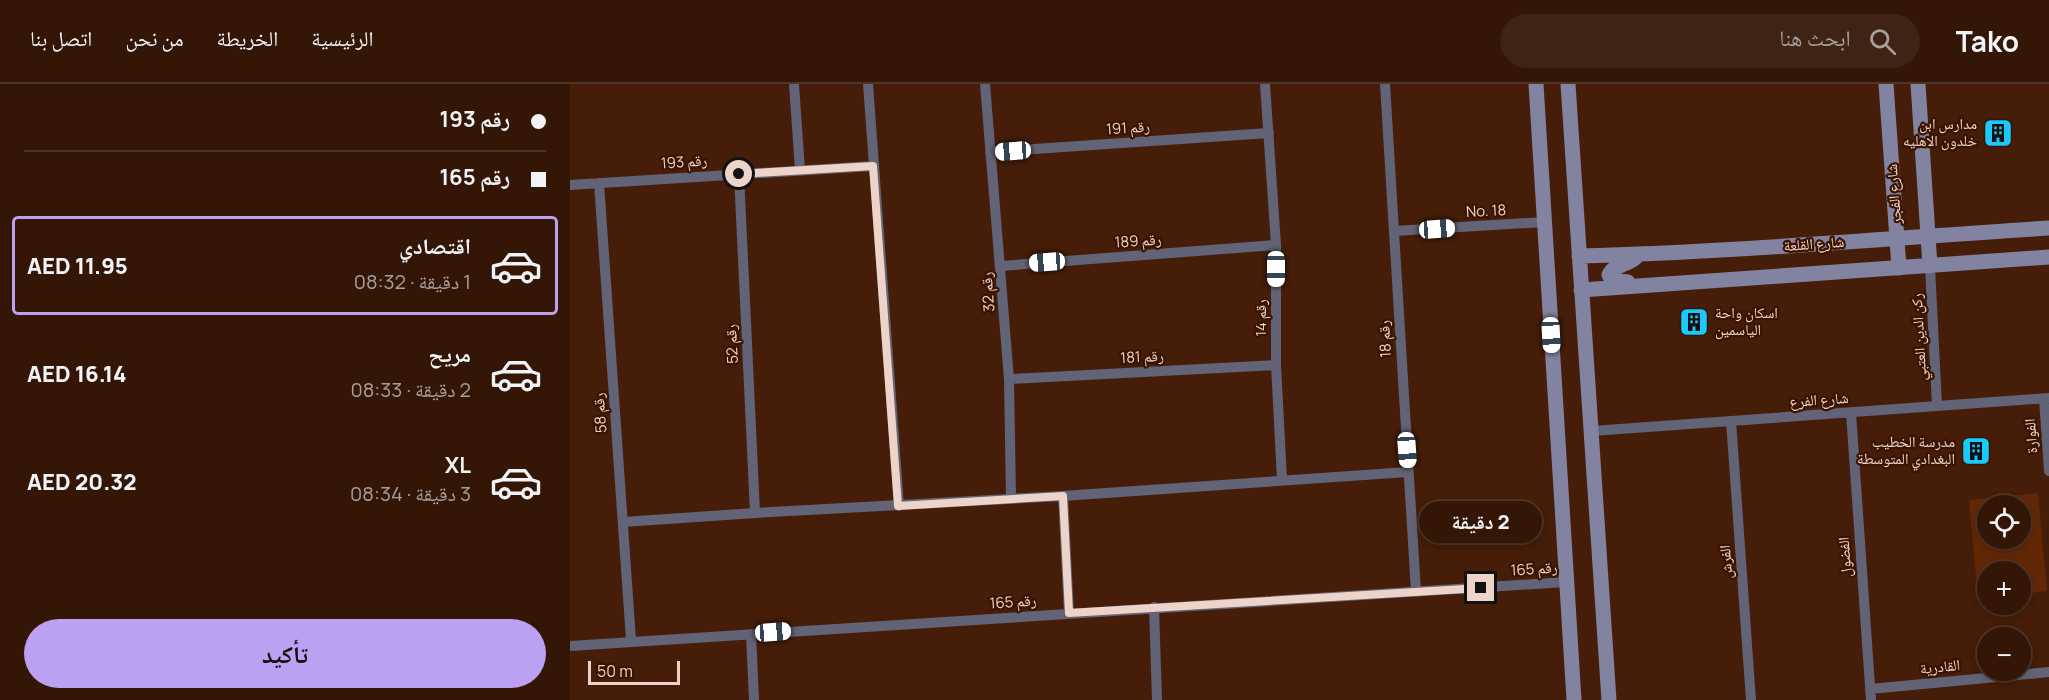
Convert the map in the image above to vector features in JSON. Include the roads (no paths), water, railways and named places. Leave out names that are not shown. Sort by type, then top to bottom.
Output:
[{"type":"street","points":[[794,84],[800,170]]},
{"type":"street","points":[[868,84],[898,506]]},
{"type":"street","name":"رقم 32","points":[[985,84],[1010,379],[1011,499]]},
{"type":"street","name":"رقم 14","points":[[1265,84],[1276,245],[1276,365],[1282,480]]},
{"type":"street","name":"رقم 18","points":[[1385,84],[1416,592]]},
{"type":"street","points":[[1536,84],[1574,700]]},
{"type":"street","points":[[1568,84],[1609,700]]},
{"type":"street","name":"شارع الفجر","points":[[1886,84],[1899,268]]},
{"type":"street","name":"شارع الفجر","points":[[1918,84],[1930,266]]},
{"type":"street","name":"رقم 191","points":[[990,152],[1269,133]]},
{"type":"street","name":"رقم 193","points":[[570,185],[873,166]]},
{"type":"street","name":"رقم 52","points":[[739,174],[755,513]]},
{"type":"street","name":"رقم 58","points":[[599,183],[631,640]]},
{"type":"street","name":"No. 18","points":[[1394,231],[1544,222]]},
{"type":"street","name":"شارع القلعة","points":[[1579,256],[1638,255],[2049,228]]},
{"type":"street","name":"رقم 189","points":[[1001,266],[1276,245]]},
{"type":"street","points":[[1638,255],[1630,262],[1615,266],[1609,275],[1612,280],[1639,286]]},
{"type":"street","name":"شارع القلعة","points":[[1581,290],[2049,258]]},
{"type":"street","name":"ركن الدين العتبي","points":[[1930,266],[1937,406]]},
{"type":"street","name":"رقم 181","points":[[1010,379],[1276,365]]},
{"type":"street","name":"شارع الفرع","points":[[1592,431],[2046,399]]},
{"type":"street","name":"الفوارة","points":[[2046,399],[2049,471]]},
{"type":"street","name":"الفضول","points":[[1851,412],[1871,695]]},
{"type":"street","name":"الفرش","points":[[1731,421],[1751,700]]},
{"type":"street","points":[[622,522],[1063,496],[1408,472]]},
{"type":"street","points":[[1063,496],[1069,613]]},
{"type":"street","name":"رقم 165","points":[[570,646],[631,640],[1566,582]]},
{"type":"street","points":[[1154,607],[1157,700]]},
{"type":"street","points":[[751,634],[754,700]]},
{"type":"street","name":"القادرية","points":[[1871,695],[2049,672]]},
{"type":"place","name":"مدارس ابن خلدون الاهليه","points":[[1998,133]]},
{"type":"place","name":"اسكان واحة الياسمين","points":[[1694,322]]},
{"type":"place","name":"مدرسة الخطيب البغدادي المتوسطة","points":[[1976,451]]}]
